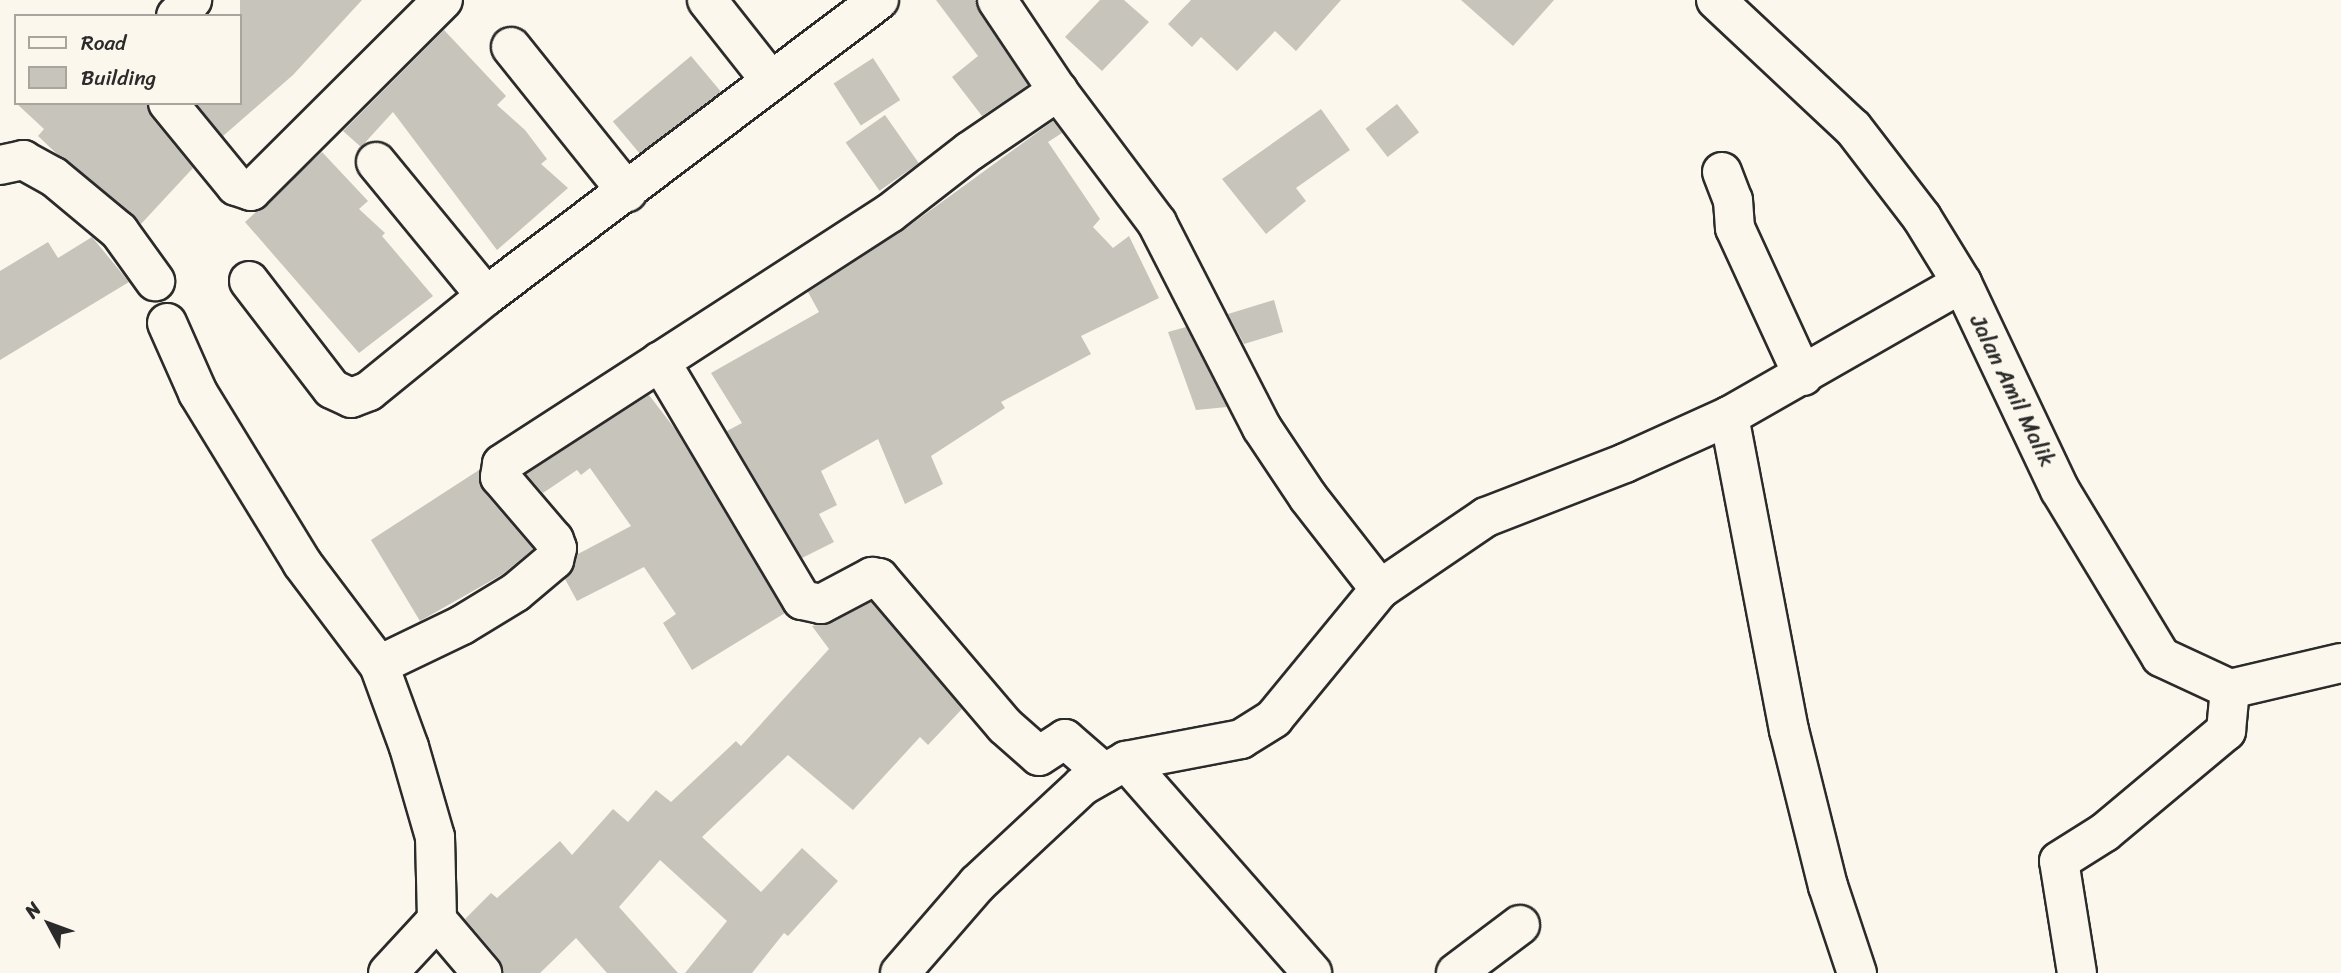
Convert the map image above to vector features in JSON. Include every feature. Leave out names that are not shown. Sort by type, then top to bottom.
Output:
[{"type":"street","points":[[178,14],[192,0]]},
{"type":"street","points":[[170,105],[236,186],[251,191],[443,0]]},
{"type":"street","points":[[707,0],[771,82]]},
{"type":"street","points":[[249,281],[332,389],[351,398],[369,391],[486,296],[879,0]]},
{"type":"street","points":[[998,0],[1058,91],[1157,223],[1262,428],[1308,497],[1380,589]]},
{"type":"street","name":"Jalan Amil Malik","points":[[1716,0],[1853,128],[1922,218],[1962,284],[2060,490],[2161,657],[2230,689]]},
{"type":"street","points":[[511,47],[627,192]]},
{"type":"street","points":[[379,665],[461,625],[516,592],[554,560],[554,540],[500,477],[499,469],[660,361],[890,213],[970,150],[1058,91]]},
{"type":"street","points":[[0,165],[23,160],[54,177],[119,231],[155,281]]},
{"type":"street","points":[[376,162],[486,296]]},
{"type":"street","points":[[1722,172],[1733,201],[1735,228],[1803,376]]},
{"type":"street","points":[[900,973],[976,884],[1082,786],[1115,767],[1241,740],[1274,718],[1380,589],[1486,517],[1625,463],[1728,416],[1962,284]]},
{"type":"street","points":[[167,323],[198,393],[302,563],[379,665],[410,747],[435,837],[437,920],[482,973]]},
{"type":"street","points":[[660,361],[802,600],[821,604],[872,576],[879,578],[1006,726],[1039,756],[1065,739],[1115,767],[1312,973]]},
{"type":"street","points":[[1728,416],[1789,730],[1828,886],[1857,973]]},
{"type":"street","points":[[2077,973],[2059,861],[2105,832],[2225,731],[2230,689],[2341,663]]},
{"type":"street","points":[[388,973],[437,920]]},
{"type":"street","points":[[1457,973],[1520,925]]},
{"type":"building","points":[[240,0],[362,0],[293,75],[223,136],[198,105],[242,105]]},
{"type":"building","points":[[936,0],[975,0],[1028,85],[982,116],[952,77],[978,56]]},
{"type":"building","points":[[1100,0],[1124,0],[1149,22],[1102,71],[1065,37]]},
{"type":"building","points":[[1191,0],[1341,0],[1296,51],[1275,31],[1237,71],[1201,37],[1192,47],[1168,24]]},
{"type":"building","points":[[1461,0],[1554,0],[1513,46]]},
{"type":"building","points":[[444,30],[506,96],[497,105],[525,130],[547,159],[541,164],[568,188],[497,250],[393,112],[361,147],[343,131]]},
{"type":"building","points":[[691,56],[721,92],[643,158],[613,122]]},
{"type":"building","points":[[873,58],[900,100],[861,126],[834,84]]},
{"type":"building","points":[[1397,104],[1419,132],[1388,157],[1365,129]]},
{"type":"building","points":[[18,105],[148,105],[151,117],[193,168],[141,224],[38,136],[44,129]]},
{"type":"building","points":[[1321,109],[1350,150],[1296,188],[1306,201],[1266,234],[1222,179]]},
{"type":"building","points":[[885,115],[919,163],[880,191],[846,143]]},
{"type":"building","points":[[1053,121],[1062,133],[1048,142],[1100,219],[1093,227],[1113,248],[1129,236],[1159,298],[1081,336],[1091,354],[1001,402],[1005,408],[931,456],[943,484],[905,504],[878,439],[821,471],[837,505],[819,514],[834,542],[802,558],[727,431],[742,423],[711,373],[819,312],[808,292],[902,231]]},
{"type":"building","points":[[322,152],[368,201],[359,209],[385,233],[382,236],[433,296],[359,353],[245,222]]},
{"type":"building","points":[[92,237],[129,282],[0,360],[0,271],[48,242],[58,258]]},
{"type":"building","points":[[1274,300],[1283,332],[1244,344],[1228,314]]},
{"type":"building","points":[[1186,327],[1227,407],[1196,410],[1168,332]]},
{"type":"building","points":[[649,395],[675,429],[785,613],[692,670],[663,623],[676,614],[644,567],[577,601],[565,579],[578,554],[631,526],[590,468],[581,475],[577,470],[543,493],[526,474]]},
{"type":"building","points":[[479,470],[483,491],[533,549],[503,574],[420,621],[371,540]]},
{"type":"building","points":[[871,602],[962,709],[928,745],[920,737],[853,810],[788,755],[702,837],[761,892],[802,848],[838,881],[788,936],[784,933],[752,973],[685,973],[727,921],[660,860],[619,907],[678,973],[607,973],[576,938],[540,973],[503,973],[499,959],[465,919],[491,893],[497,898],[560,841],[572,855],[613,809],[628,822],[656,790],[671,802],[736,741],[741,746],[829,649],[812,626],[831,623]]}]
